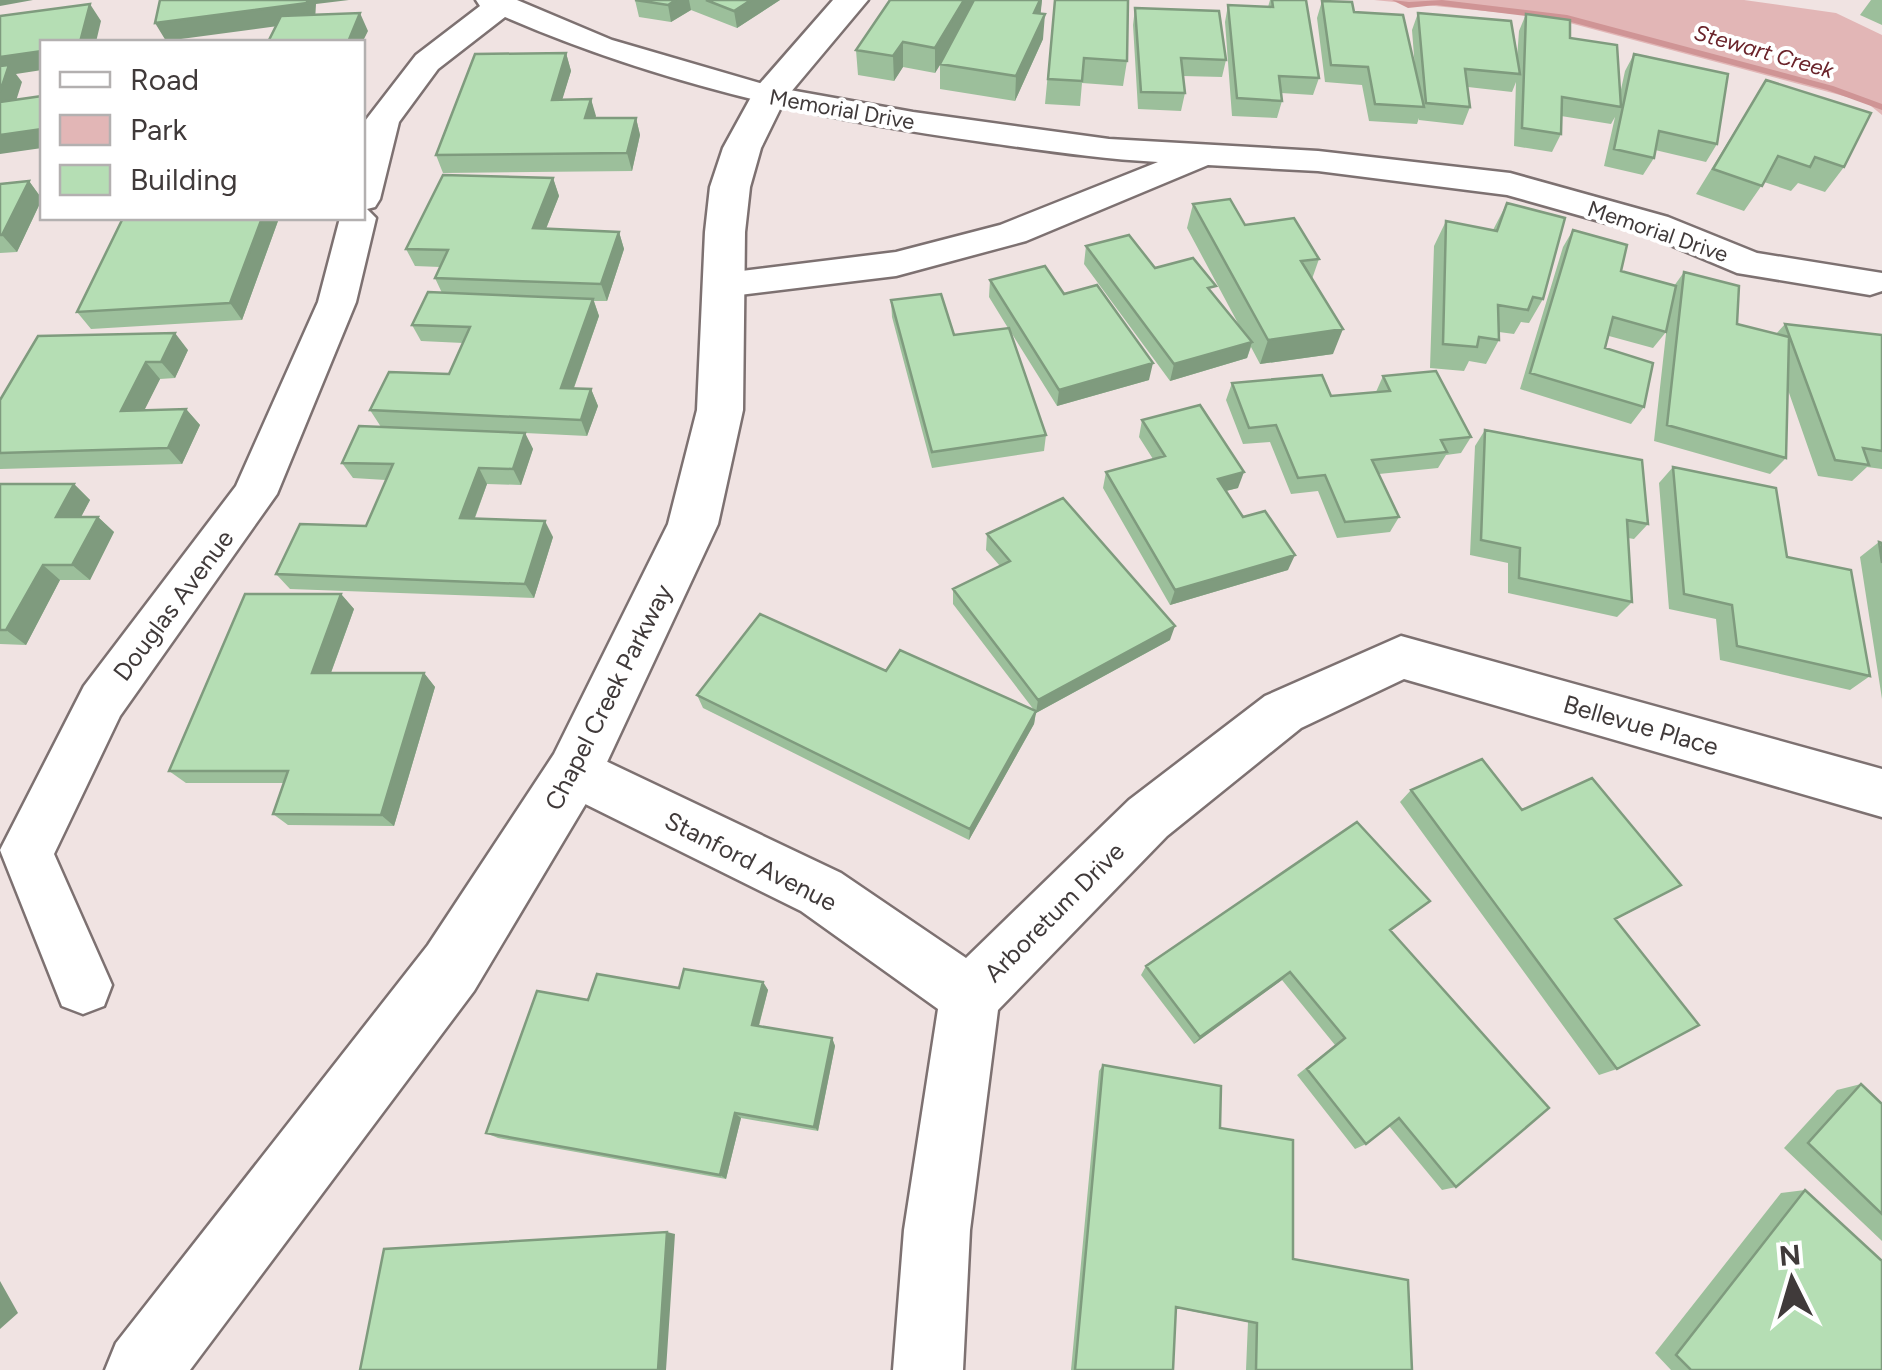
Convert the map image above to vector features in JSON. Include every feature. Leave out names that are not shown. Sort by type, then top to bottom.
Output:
[{"type":"street","name":"Chapel Creek Parkway","points":[[144,1370],[451,968],[574,772],[693,524],[720,410],[730,187],[742,148],[769,96],[850,0]]},
{"type":"street","name":"Memorial Drive","points":[[496,2],[600,47],[769,96],[913,122],[1109,149],[1318,161],[1510,184],[1654,225],[1750,264],[1870,282]]},
{"type":"street","points":[[365,187],[382,121],[427,62],[496,2]]},
{"type":"street","name":"Memorial Drive","points":[[723,284],[896,264],[996,237],[1208,154]]},
{"type":"street","name":"Douglas Avenue","points":[[83,985],[26,853],[102,700],[256,494],[337,302],[358,220]]},
{"type":"street","name":"Bellevue Place","points":[[1401,657],[1882,793]]},
{"type":"street","name":"Arboretum Drive","points":[[928,1370],[937,1230],[970,996],[1148,818],[1283,712],[1401,657]]},
{"type":"street","name":"Stanford Avenue","points":[[574,772],[821,892],[970,996]]},
{"type":"green space","points":[[1374,0],[1744,0],[1836,13],[1882,35],[1882,115],[1866,102],[1547,17]]},
{"type":"building","points":[[160,0],[307,0],[307,3],[155,23]]},
{"type":"building","points":[[635,0],[676,0],[668,5]]},
{"type":"building","points":[[706,0],[751,0],[734,11]]},
{"type":"building","points":[[890,0],[964,0],[935,48],[903,42],[893,56],[856,50]]},
{"type":"building","points":[[974,0],[1040,0],[1034,13],[1045,14],[1016,76],[940,64]]},
{"type":"building","points":[[1055,0],[1128,0],[1127,61],[1084,58],[1082,81],[1048,79]]},
{"type":"building","points":[[1272,0],[1306,0],[1319,78],[1279,76],[1282,101],[1237,98],[1228,5],[1273,7]]},
{"type":"building","points":[[1322,1],[1352,2],[1354,12],[1403,15],[1424,107],[1375,104],[1368,67],[1331,65]]},
{"type":"building","points":[[90,4],[81,40],[40,40],[40,51],[0,57],[0,16]]},
{"type":"building","points":[[1135,8],[1219,11],[1226,60],[1181,58],[1185,93],[1141,92]]},
{"type":"building","points":[[360,13],[349,40],[269,40],[281,16]]},
{"type":"building","points":[[1418,13],[1511,21],[1520,74],[1465,69],[1470,107],[1426,103]]},
{"type":"building","points":[[1526,14],[1570,20],[1570,38],[1617,45],[1621,107],[1562,97],[1561,134],[1522,128]]},
{"type":"building","points":[[566,53],[552,100],[591,99],[585,118],[636,118],[627,153],[436,155],[475,54]]},
{"type":"building","points":[[1634,54],[1728,74],[1717,144],[1659,131],[1654,158],[1614,149]]},
{"type":"building","points":[[9,65],[0,92],[0,66]]},
{"type":"building","points":[[1766,80],[1871,113],[1844,167],[1815,157],[1810,167],[1778,156],[1762,186],[1713,169]]},
{"type":"building","points":[[40,96],[40,129],[0,135],[0,102]]},
{"type":"building","points":[[443,175],[553,178],[533,228],[619,232],[601,284],[435,278],[448,250],[406,249]]},
{"type":"building","points":[[29,181],[2,235],[0,235],[0,184]]},
{"type":"building","points":[[1230,199],[1245,225],[1294,218],[1319,259],[1301,261],[1343,329],[1268,340],[1193,204]]},
{"type":"building","points":[[1507,203],[1565,218],[1543,299],[1533,297],[1528,310],[1498,305],[1499,340],[1479,337],[1477,347],[1443,344],[1446,221],[1497,231]]},
{"type":"building","points":[[122,220],[261,220],[230,303],[77,312]]},
{"type":"building","points":[[1573,230],[1627,245],[1621,271],[1676,286],[1666,332],[1613,317],[1605,348],[1653,363],[1644,407],[1530,373]]},
{"type":"building","points":[[1129,235],[1155,268],[1193,258],[1216,286],[1208,288],[1252,342],[1174,364],[1086,246]]},
{"type":"building","points":[[1045,266],[1064,294],[1097,285],[1153,363],[1059,390],[990,280]]},
{"type":"building","points":[[1684,272],[1739,286],[1737,324],[1789,337],[1786,458],[1667,425]]},
{"type":"building","points":[[428,292],[593,299],[561,388],[591,389],[581,420],[370,410],[389,372],[449,374],[470,327],[412,325]]},
{"type":"building","points":[[941,294],[954,335],[1009,328],[1046,435],[932,452],[891,300]]},
{"type":"building","points":[[1785,324],[1882,335],[1882,451],[1863,448],[1869,465],[1835,460]]},
{"type":"building","points":[[175,333],[161,362],[146,362],[121,411],[186,409],[168,448],[0,453],[0,400],[38,336]]},
{"type":"building","points":[[1436,371],[1471,437],[1441,440],[1447,452],[1372,460],[1399,517],[1345,522],[1325,475],[1298,478],[1276,425],[1249,428],[1232,383],[1322,375],[1331,396],[1390,391],[1383,376]]},
{"type":"building","points":[[1200,405],[1244,472],[1218,479],[1243,517],[1265,511],[1295,555],[1175,590],[1106,472],[1165,456],[1142,420]]},
{"type":"building","points":[[359,426],[525,433],[513,469],[479,468],[460,518],[545,521],[525,584],[276,574],[300,524],[366,526],[393,464],[342,463]]},
{"type":"building","points":[[1485,430],[1642,460],[1648,524],[1627,520],[1632,602],[1519,578],[1520,548],[1481,540]]},
{"type":"building","points":[[1673,467],[1776,488],[1787,557],[1851,570],[1870,676],[1737,646],[1732,605],[1684,594]]},
{"type":"building","points":[[0,484],[74,484],[56,517],[98,517],[72,565],[43,565],[6,630],[0,630]]},
{"type":"building","points":[[1063,498],[1175,626],[1038,700],[953,589],[1010,561],[987,534]]},
{"type":"building","points":[[245,594],[341,594],[312,673],[424,673],[381,815],[273,814],[288,771],[169,771]]},
{"type":"building","points":[[760,614],[886,671],[900,650],[1036,711],[970,829],[697,695]]},
{"type":"building","points":[[1482,759],[1522,810],[1592,778],[1681,885],[1615,919],[1699,1025],[1617,1069],[1411,790]]},
{"type":"building","points":[[1357,822],[1430,901],[1390,930],[1549,1108],[1456,1187],[1399,1118],[1366,1144],[1307,1069],[1345,1038],[1290,972],[1200,1037],[1146,966]]},
{"type":"building","points":[[684,969],[763,982],[752,1025],[832,1038],[814,1127],[735,1113],[720,1175],[486,1133],[537,991],[588,1000],[597,974],[679,988]]},
{"type":"building","points":[[1103,1065],[1221,1086],[1220,1128],[1293,1140],[1293,1259],[1408,1280],[1412,1370],[1256,1370],[1257,1323],[1176,1307],[1173,1370],[1075,1370]]},
{"type":"building","points":[[1861,1084],[1882,1104],[1882,1214],[1808,1143]]},
{"type":"building","points":[[1805,1190],[1882,1261],[1882,1370],[1691,1370],[1676,1355]]},
{"type":"building","points":[[667,1232],[658,1370],[360,1370],[384,1249]]},
{"type":"waterway","name":"Stewart Creek","points":[[1397,0],[1408,5],[1436,2],[1567,18],[1830,88],[1882,107]]}]
